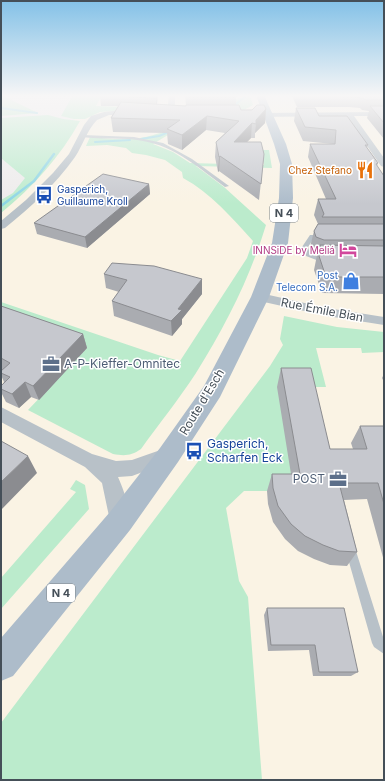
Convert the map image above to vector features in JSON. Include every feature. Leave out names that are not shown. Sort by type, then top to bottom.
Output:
[{"type":"main road","name":"Route d'Esch","points":[[1,664],[120,521],[170,455],[212,391],[260,297],[280,243],[286,198],[286,164],[275,131]]},
{"type":"street","points":[[1,226],[40,193],[72,155],[86,131]]},
{"type":"street","points":[[361,131],[384,164]]},
{"type":"street","name":"Rue Émile Bian","points":[[260,297],[327,312],[384,321]]},
{"type":"street","points":[[1,414],[87,460],[116,469],[132,468],[170,455]]},
{"type":"street","points":[[87,460],[109,478],[114,490],[120,521]]},
{"type":"lane","points":[[83,136],[134,139],[150,141],[166,146],[181,154],[227,186]]},
{"type":"lane","points":[[326,236],[312,236],[305,247],[308,255],[319,260],[334,260]]},
{"type":"lane","points":[[348,544],[378,643],[384,648]]},
{"type":"shaded area","points":[[66,131],[384,131],[384,780],[1,780],[1,209]]},
{"type":"green space","points":[[1,131],[74,131],[64,147],[45,171],[24,193],[1,213],[1,200],[13,193],[25,178],[1,158]]},
{"type":"green space","points":[[174,131],[153,144],[173,152],[190,163],[264,165],[261,150],[269,150],[272,168],[196,166],[224,187],[266,225],[260,245],[236,302],[196,373],[141,449],[127,455],[113,454],[28,410],[87,348],[1,317],[1,302],[180,361],[247,258],[253,241],[212,198],[183,178],[182,172],[165,160],[132,153],[126,148],[107,145],[86,146],[90,137],[134,139]]},
{"type":"green space","points":[[284,316],[337,327],[384,332],[384,352],[362,353],[361,348],[316,348],[326,387],[305,387],[294,491],[244,491],[226,508],[239,581],[248,597],[262,780],[1,780],[1,723],[270,366],[283,345],[280,339]]},
{"type":"green space","points":[[76,480],[85,485],[89,509],[1,609],[1,578],[76,492],[70,489]]},
{"type":"building","points":[[173,131],[187,131],[182,135]]},
{"type":"building","points":[[228,131],[244,131],[234,142],[261,142],[264,154],[261,184],[220,156],[219,157],[216,142]]},
{"type":"building","points":[[336,131],[358,131],[368,145],[365,145],[378,163],[376,164],[384,176],[384,217],[322,217],[324,214],[318,199],[336,199],[310,144],[335,144]]},
{"type":"building","points":[[103,174],[149,184],[85,237],[34,223]]},
{"type":"building","points":[[318,224],[384,224],[384,240],[324,240],[316,237],[314,231]]},
{"type":"building","points":[[320,245],[384,246],[384,277],[326,277],[318,253],[323,253]]},
{"type":"building","points":[[112,263],[154,266],[202,279],[178,309],[182,310],[171,321],[112,301],[127,280],[104,274]]},
{"type":"building","points":[[1,306],[83,334],[33,386],[25,382],[12,394],[1,389],[1,386],[10,377],[1,373],[1,371],[10,363],[1,358]]},
{"type":"building","name":"POST","points":[[281,368],[311,368],[330,449],[367,449],[360,426],[384,426],[384,504],[378,483],[339,483],[357,552],[339,551],[305,536],[291,524],[278,506],[273,488],[272,474],[300,474]]},
{"type":"building","points":[[1,441],[28,456],[1,482]]},
{"type":"building","points":[[267,608],[344,608],[358,672],[319,672],[315,645],[271,645]]},
{"type":"waterway","points":[[141,139],[159,136],[170,131]]},
{"type":"waterway","points":[[95,142],[130,140]]},
{"type":"waterway","points":[[1,206],[34,181],[54,154]]},
{"type":"place","name":"Chez Stefano","points":[[365,170]]},
{"type":"place","name":"Gasperich, Guillaume Kroll","points":[[44,195]]},
{"type":"place","name":"INNSiDE by Meliá","points":[[348,250]]},
{"type":"place","name":"Post Telecom S.A.","points":[[351,281]]},
{"type":"place","name":"A-P-Kieffer-Omnitec","points":[[51,364]]},
{"type":"place","name":"Gasperich, Scharfen Eck","points":[[194,451]]},
{"type":"place","name":"POST","points":[[338,479]]}]
